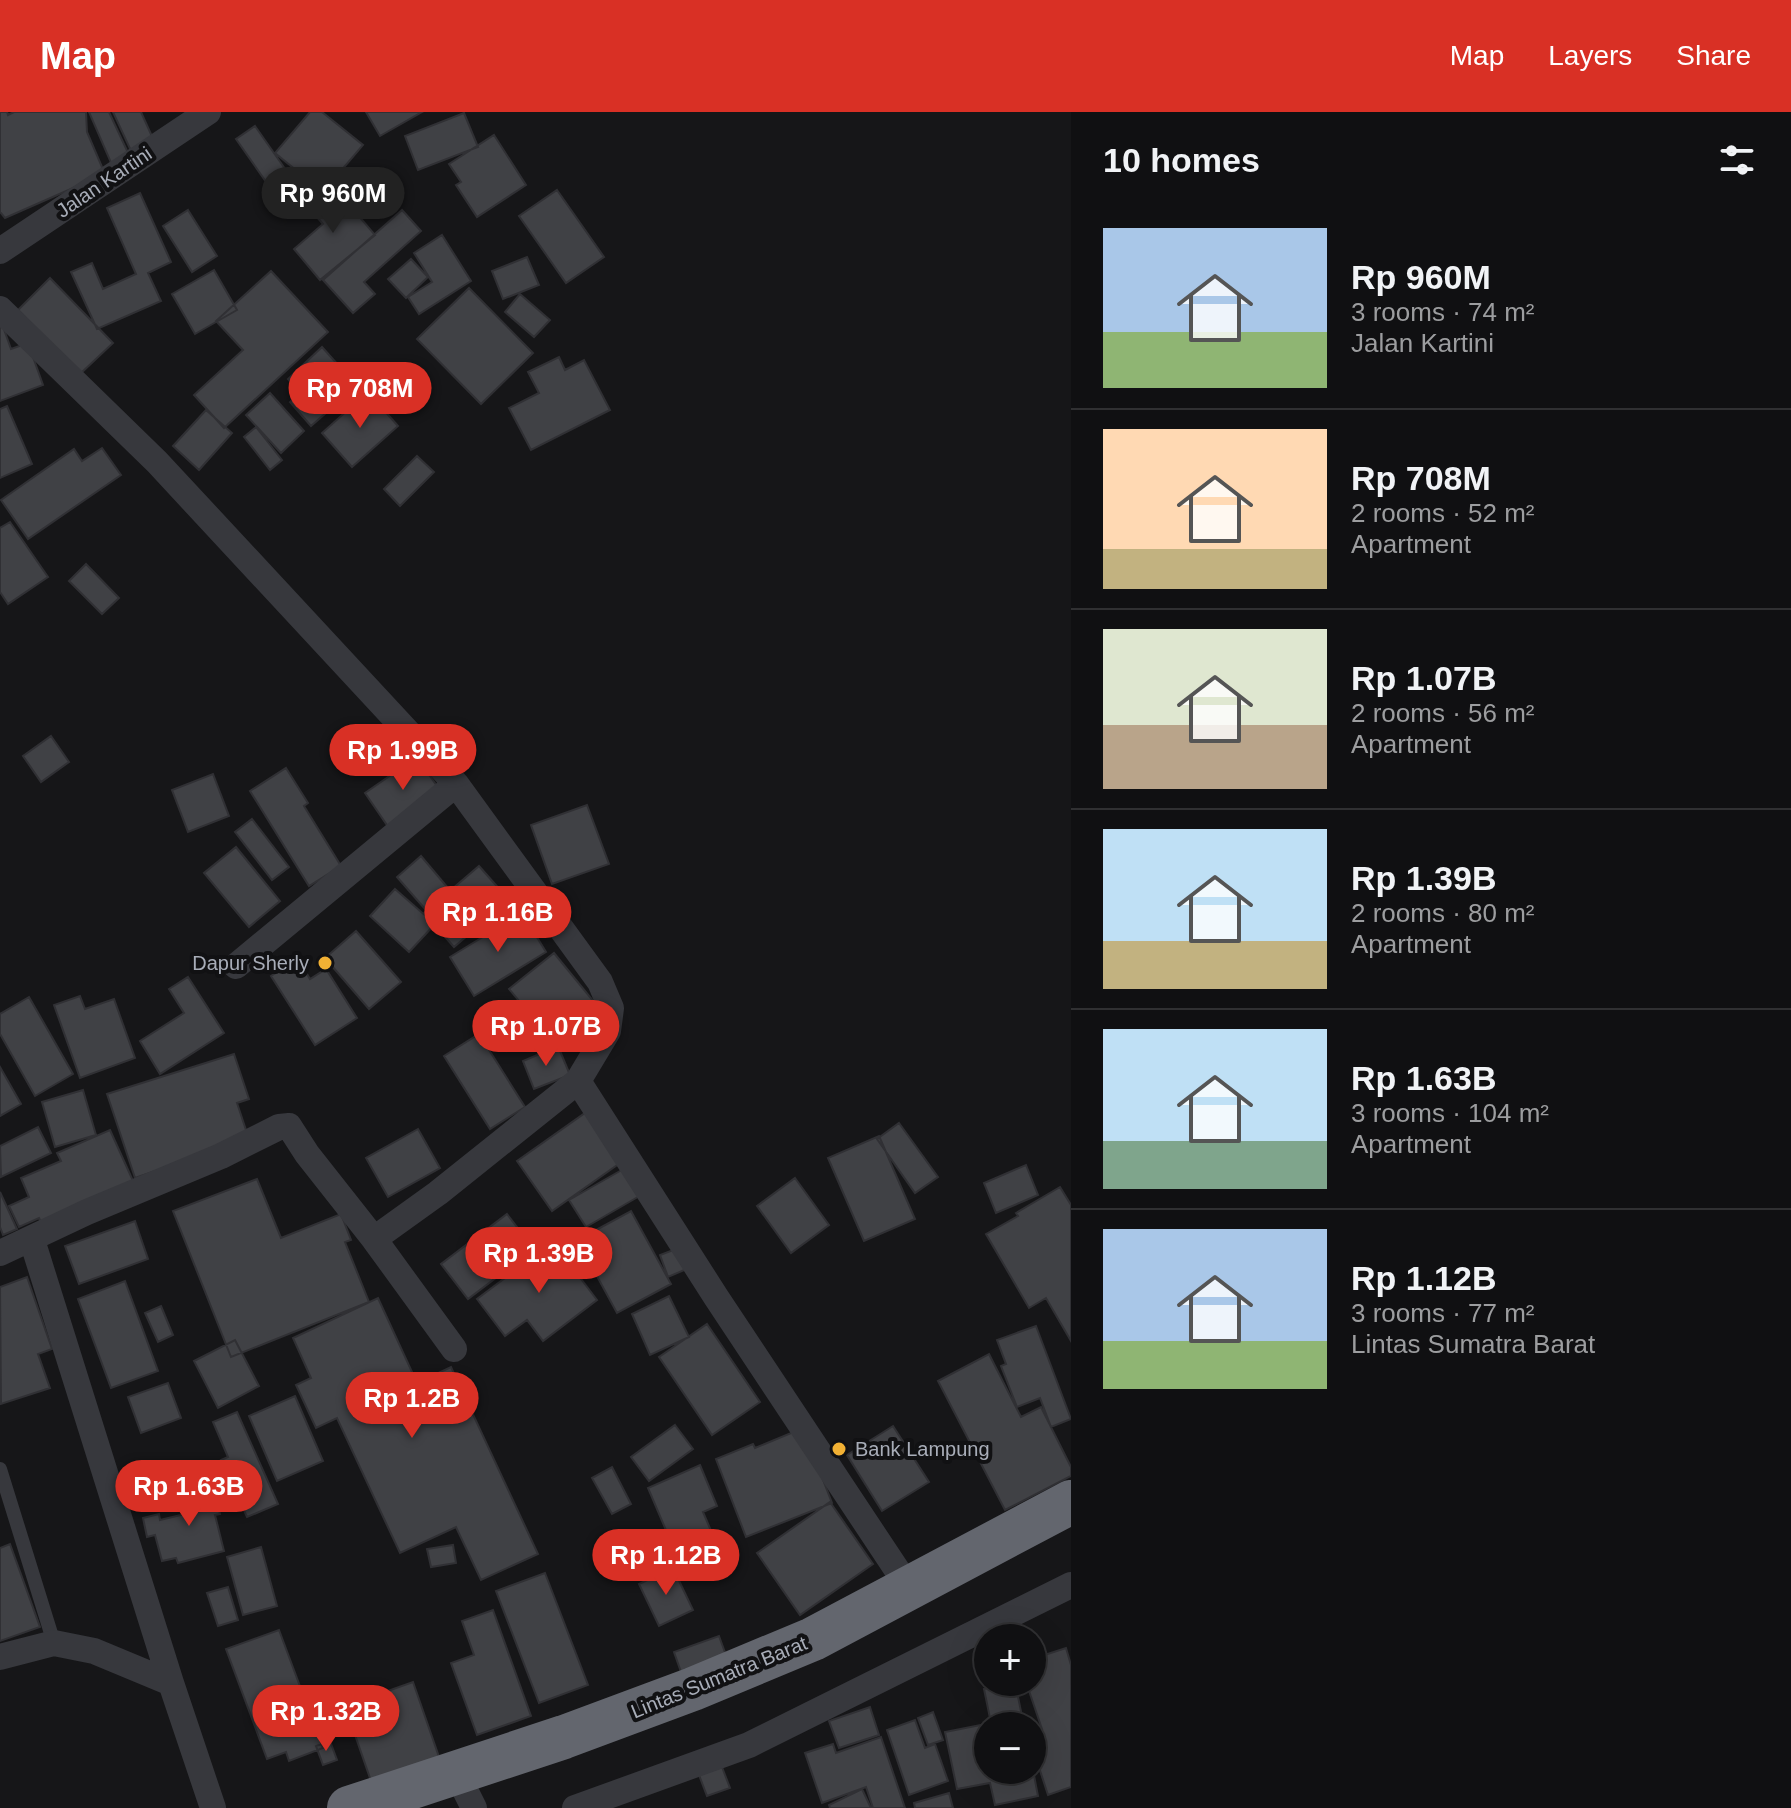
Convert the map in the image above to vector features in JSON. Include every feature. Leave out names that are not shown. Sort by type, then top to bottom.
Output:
[{"type":"highway","name":"Lintas Sumatra Barat","points":[[349,1808],[467,1794],[564,1737],[693,1689],[813,1639],[1071,1502]]},
{"type":"street","name":"Jalan Kartini","points":[[0,251],[208,112]]},
{"type":"street","points":[[0,309],[157,462],[456,784],[600,982],[611,1008],[608,1031],[578,1081],[438,1193],[374,1239]]},
{"type":"street","points":[[236,966],[456,784]]},
{"type":"street","points":[[578,1081],[716,1297],[909,1588]]},
{"type":"street","points":[[0,1253],[16,1243],[32,1240],[87,1212],[221,1156],[279,1127],[289,1126],[454,1349]]},
{"type":"street","points":[[32,1240],[213,1808]]},
{"type":"street","points":[[575,1808],[627,1799],[749,1745],[1071,1585]]},
{"type":"street","points":[[0,1657],[54,1643],[94,1651],[171,1683]]},
{"type":"lane","points":[[0,1469],[54,1643]]},
{"type":"building","points":[[0,112],[7,112],[8,115],[14,112],[86,112],[87,132],[105,174],[5,218],[0,212]]},
{"type":"building","points":[[89,112],[109,112],[130,157],[112,165]]},
{"type":"building","points":[[113,112],[141,112],[155,143],[132,153]]},
{"type":"building","points":[[310,112],[322,112],[363,145],[323,192],[275,153]]},
{"type":"building","points":[[366,112],[422,112],[380,136]]},
{"type":"building","points":[[464,113],[478,147],[418,170],[405,136]]},
{"type":"building","points":[[255,126],[309,203],[290,216],[236,139]]},
{"type":"building","points":[[494,135],[526,185],[477,217],[456,185],[461,182],[449,164]]},
{"type":"building","points":[[335,188],[375,235],[320,280],[294,249],[323,224],[310,209]]},
{"type":"building","points":[[557,190],[604,257],[566,283],[519,216]]},
{"type":"building","points":[[140,193],[171,262],[148,273],[161,301],[97,329],[71,272],[92,263],[103,289],[136,274],[107,208]]},
{"type":"building","points":[[188,210],[217,256],[192,272],[163,226]]},
{"type":"building","points":[[402,210],[421,231],[364,282],[375,294],[353,313],[323,280]]},
{"type":"building","points":[[442,235],[471,281],[419,314],[408,297],[432,282],[414,253]]},
{"type":"building","points":[[527,257],[539,285],[503,299],[492,271]]},
{"type":"building","points":[[411,259],[428,277],[406,298],[388,279]]},
{"type":"building","points":[[214,270],[237,310],[195,334],[172,294]]},
{"type":"building","points":[[271,271],[328,332],[224,428],[194,395],[243,350],[216,321]]},
{"type":"building","points":[[50,278],[113,343],[80,374],[18,310]]},
{"type":"building","points":[[469,288],[533,353],[481,404],[417,339]]},
{"type":"building","points":[[520,294],[550,320],[534,337],[505,312]]},
{"type":"building","points":[[0,318],[11,349],[28,343],[43,385],[0,401]]},
{"type":"building","points":[[322,347],[357,386],[311,426],[290,402],[300,393],[288,379]]},
{"type":"building","points":[[559,357],[565,370],[584,360],[610,410],[531,450],[509,408],[539,393],[528,372]]},
{"type":"building","points":[[368,392],[398,426],[352,467],[322,433]]},
{"type":"building","points":[[270,393],[304,431],[281,453],[246,415]]},
{"type":"building","points":[[7,406],[32,464],[0,478],[0,409]]},
{"type":"building","points":[[206,410],[232,433],[199,470],[173,446]]},
{"type":"building","points":[[256,427],[282,460],[270,470],[244,437]]},
{"type":"building","points":[[102,448],[121,475],[28,539],[1,500],[74,449],[82,461]]},
{"type":"building","points":[[417,456],[434,472],[400,506],[384,489]]},
{"type":"building","points":[[10,522],[48,577],[8,604],[0,592],[0,528]]},
{"type":"building","points":[[86,564],[119,598],[102,614],[69,581]]},
{"type":"building","points":[[51,736],[69,762],[41,782],[23,756]]},
{"type":"building","points":[[417,757],[441,792],[389,828],[365,793]]},
{"type":"building","points":[[286,768],[308,803],[304,806],[341,866],[309,886],[250,791]]},
{"type":"building","points":[[213,774],[229,816],[188,832],[172,790]]},
{"type":"building","points":[[587,805],[609,864],[552,884],[531,825]]},
{"type":"building","points":[[252,819],[289,867],[272,880],[235,832]]},
{"type":"building","points":[[236,847],[280,901],[249,927],[204,873]]},
{"type":"building","points":[[421,856],[448,888],[425,909],[397,877]]},
{"type":"building","points":[[479,866],[509,900],[454,947],[424,913]]},
{"type":"building","points":[[395,889],[435,924],[409,952],[370,916]]},
{"type":"building","points":[[522,913],[546,952],[474,996],[450,957]]},
{"type":"building","points":[[356,931],[401,982],[369,1009],[325,958]]},
{"type":"building","points":[[554,953],[599,1008],[555,1044],[509,989]]},
{"type":"building","points":[[298,959],[310,979],[326,969],[357,1018],[315,1045],[271,976]]},
{"type":"building","points":[[188,977],[224,1033],[160,1074],[140,1041],[184,1013],[169,989]]},
{"type":"building","points":[[80,996],[85,1009],[114,999],[135,1058],[80,1078],[54,1005]]},
{"type":"building","points":[[29,997],[73,1074],[35,1096],[0,1034],[0,1014]]},
{"type":"building","points":[[518,1006],[532,1040],[507,1051],[493,1016]]},
{"type":"building","points":[[479,1034],[525,1107],[490,1129],[444,1056]]},
{"type":"building","points":[[558,1046],[570,1075],[534,1089],[523,1061]]},
{"type":"building","points":[[234,1054],[249,1099],[237,1103],[249,1139],[135,1178],[107,1094]]},
{"type":"building","points":[[0,1067],[21,1104],[0,1116]]},
{"type":"building","points":[[83,1090],[96,1135],[55,1147],[42,1102]]},
{"type":"building","points":[[585,1113],[620,1163],[552,1211],[517,1161]]},
{"type":"building","points":[[899,1123],[938,1177],[915,1193],[877,1139]]},
{"type":"building","points":[[38,1127],[51,1153],[1,1177],[0,1146]]},
{"type":"building","points":[[418,1129],[440,1168],[388,1197],[366,1158]]},
{"type":"building","points":[[110,1130],[134,1183],[42,1224],[39,1218],[19,1227],[9,1206],[29,1197],[21,1178],[61,1161],[57,1153]]},
{"type":"building","points":[[879,1136],[915,1219],[864,1241],[828,1158]]},
{"type":"building","points":[[1026,1165],[1038,1195],[996,1213],[984,1183]]},
{"type":"building","points":[[627,1167],[643,1194],[586,1227],[569,1200]]},
{"type":"building","points":[[795,1178],[829,1225],[791,1253],[757,1206]]},
{"type":"building","points":[[257,1179],[281,1238],[341,1214],[351,1240],[345,1242],[369,1302],[231,1357],[173,1211]]},
{"type":"building","points":[[1060,1187],[1071,1205],[1071,1341],[1046,1298],[1029,1308],[986,1234]]},
{"type":"building","points":[[0,1192],[17,1229],[3,1235],[0,1227]]},
{"type":"building","points":[[631,1211],[671,1284],[617,1313],[586,1256],[604,1246],[596,1230]]},
{"type":"building","points":[[507,1214],[534,1249],[468,1299],[441,1264]]},
{"type":"building","points":[[135,1221],[148,1259],[79,1284],[65,1246]]},
{"type":"building","points":[[553,1242],[597,1300],[543,1341],[527,1320],[505,1336],[477,1299]]},
{"type":"building","points":[[681,1247],[689,1268],[668,1277],[660,1255]]},
{"type":"building","points":[[27,1277],[52,1349],[38,1354],[50,1388],[1,1404],[0,1287]]},
{"type":"building","points":[[125,1281],[158,1371],[111,1388],[78,1299]]},
{"type":"building","points":[[669,1296],[689,1337],[650,1355],[632,1314]]},
{"type":"building","points":[[378,1298],[417,1383],[451,1367],[538,1554],[481,1580],[456,1527],[400,1553],[337,1418],[316,1428],[296,1385],[311,1378],[293,1338]]},
{"type":"building","points":[[161,1306],[173,1335],[158,1342],[145,1313]]},
{"type":"building","points":[[707,1324],[760,1402],[712,1435],[659,1357]]},
{"type":"building","points":[[1036,1326],[1071,1419],[1051,1427],[1040,1398],[1017,1407],[1001,1366],[1006,1364],[997,1340]]},
{"type":"building","points":[[235,1340],[259,1386],[218,1408],[194,1361]]},
{"type":"building","points":[[989,1354],[1021,1417],[1041,1407],[1071,1467],[1071,1476],[1005,1510],[938,1381]]},
{"type":"building","points":[[168,1383],[181,1418],[141,1433],[128,1397]]},
{"type":"building","points":[[295,1396],[323,1461],[277,1481],[249,1416]]},
{"type":"building","points":[[237,1412],[278,1504],[247,1517],[221,1460],[228,1457],[213,1422]]},
{"type":"building","points":[[675,1425],[693,1449],[649,1481],[631,1457]]},
{"type":"building","points":[[893,1426],[929,1482],[882,1511],[847,1455]]},
{"type":"building","points":[[803,1428],[832,1503],[746,1537],[716,1459],[753,1444],[755,1448]]},
{"type":"building","points":[[700,1465],[717,1506],[703,1512],[715,1540],[677,1556],[648,1488]]},
{"type":"building","points":[[612,1467],[631,1504],[612,1514],[592,1478]]},
{"type":"building","points":[[212,1484],[220,1514],[215,1515],[224,1551],[178,1563],[176,1558],[162,1561],[155,1535],[147,1537],[143,1518],[159,1514],[160,1520],[189,1513],[183,1491]]},
{"type":"building","points":[[830,1502],[873,1564],[800,1615],[757,1553]]},
{"type":"building","points":[[10,1544],[40,1627],[0,1641],[0,1548]]},
{"type":"building","points":[[453,1545],[456,1563],[431,1567],[427,1549]]},
{"type":"building","points":[[261,1547],[277,1606],[243,1615],[227,1557]]},
{"type":"building","points":[[673,1568],[693,1610],[659,1626],[639,1584]]},
{"type":"building","points":[[545,1573],[588,1685],[539,1703],[496,1591]]},
{"type":"building","points":[[228,1587],[238,1620],[218,1626],[207,1593]]},
{"type":"building","points":[[493,1610],[531,1716],[477,1735],[451,1663],[474,1655],[462,1621]]},
{"type":"building","points":[[279,1630],[323,1748],[289,1761],[286,1752],[267,1759],[226,1649]]},
{"type":"building","points":[[719,1636],[731,1669],[681,1672],[674,1652]]},
{"type":"building","points":[[1066,1648],[1071,1665],[1071,1787],[1048,1795],[1044,1784],[1046,1712],[1036,1712],[1031,1696],[1046,1696],[1046,1654]]},
{"type":"building","points":[[413,1682],[439,1757],[371,1781],[345,1706]]},
{"type":"building","points":[[985,1696],[1018,1696],[1021,1712],[989,1712]]},
{"type":"building","points":[[870,1707],[879,1735],[839,1748],[829,1721]]},
{"type":"building","points":[[933,1712],[943,1740],[928,1745],[918,1718]]},
{"type":"building","points":[[915,1720],[925,1748],[935,1744],[948,1781],[909,1795],[887,1730]]},
{"type":"building","points":[[974,1726],[974,1784],[984,1784],[957,1789],[945,1732]]},
{"type":"building","points":[[881,1737],[905,1808],[873,1808],[866,1787],[822,1803],[805,1753],[833,1744],[836,1753]]},
{"type":"building","points":[[330,1741],[337,1760],[323,1765],[316,1746]]},
{"type":"building","points":[[722,1767],[730,1788],[707,1796],[699,1775]]},
{"type":"building","points":[[990,1784],[1036,1784],[1038,1796],[995,1805]]},
{"type":"building","points":[[862,1789],[871,1808],[830,1808],[829,1805]]},
{"type":"building","points":[[949,1793],[953,1808],[915,1808],[914,1803]]},
{"type":"place","name":"Dapur Sherly","points":[[325,963]]},
{"type":"place","name":"Bank Lampung","points":[[839,1449]]}]
